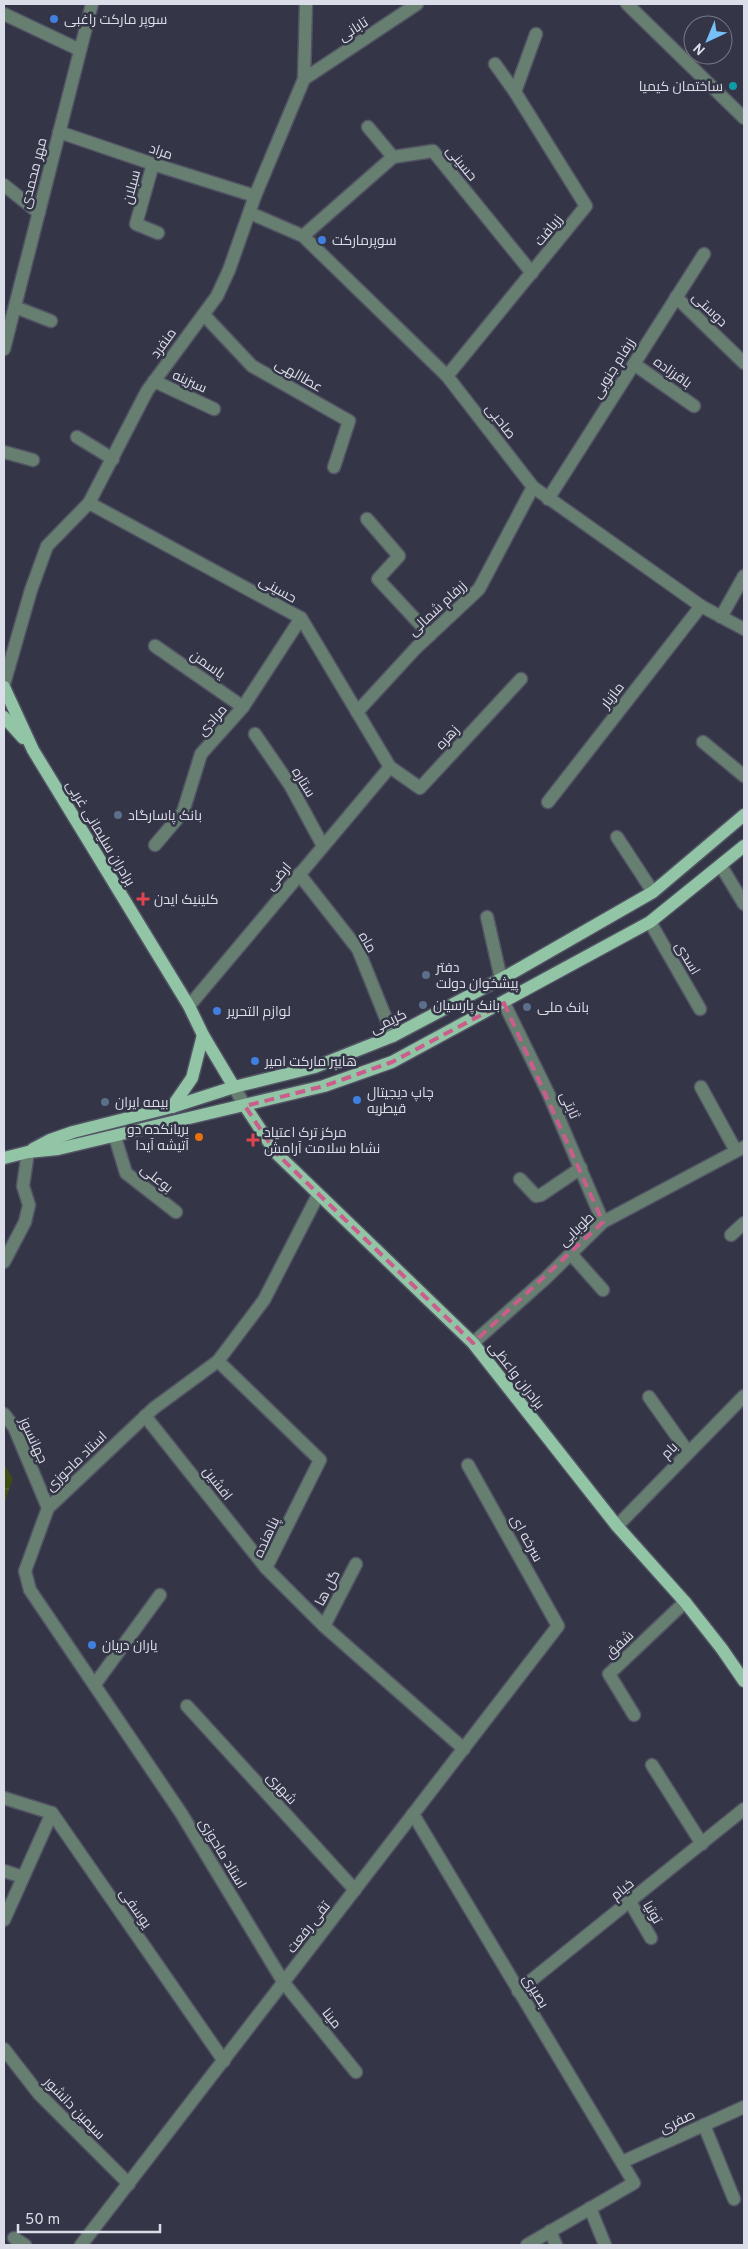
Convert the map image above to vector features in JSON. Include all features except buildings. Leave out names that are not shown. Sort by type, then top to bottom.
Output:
[{"type":"main road","name":"برادران سلیمانی غربی","points":[[4,686],[33,750],[189,1006],[203,1035],[234,1087]]},
{"type":"main road","name":"برادران سلیمانی غربی","points":[[4,717],[33,750]]},
{"type":"main road","name":"کریمی","points":[[28,1152],[50,1140],[73,1132],[172,1107],[234,1087],[315,1067],[393,1036],[501,978],[653,892],[744,815]]},
{"type":"main road","name":"کریمی","points":[[4,1158],[28,1152],[58,1149],[245,1106],[324,1086],[392,1062],[504,1003],[650,922],[744,846]]},
{"type":"main road","points":[[172,1107],[192,1078],[203,1035]]},
{"type":"main road","name":"برادران واعظی","points":[[245,1106],[276,1153],[473,1343],[617,1526],[686,1602],[722,1649],[744,1682]]},
{"type":"street","name":"مهر محمدی","points":[[4,349],[92,4]]},
{"type":"street","name":"منفرد","points":[[4,686],[31,590],[47,546],[89,503],[133,417],[154,381],[217,296],[255,196],[304,80],[306,4]]},
{"type":"street","name":"تابانی","points":[[304,80],[417,4]]},
{"type":"street","points":[[627,4],[744,118]]},
{"type":"street","points":[[4,14],[80,50]]},
{"type":"street","points":[[515,92],[536,34]]},
{"type":"street","name":"زربافت","points":[[447,376],[586,206],[515,92],[495,64]]},
{"type":"street","points":[[304,236],[393,157],[368,127]]},
{"type":"street","name":"مراد","points":[[59,132],[152,164],[255,196]]},
{"type":"street","name":"حسینی","points":[[393,157],[433,151],[532,273]]},
{"type":"street","name":"سبلان","points":[[152,164],[136,224],[158,233]]},
{"type":"street","points":[[4,185],[39,213]]},
{"type":"street","name":"صاحبی","points":[[250,213],[304,236],[447,376],[533,487],[700,606],[744,629]]},
{"type":"street","name":"زرفام جنوبی","points":[[548,499],[704,254]]},
{"type":"street","name":"دوستی","points":[[676,297],[744,363]]},
{"type":"street","points":[[15,307],[51,321]]},
{"type":"street","name":"عطاالهی","points":[[204,315],[252,366],[349,421],[334,467]]},
{"type":"street","name":"باقرزاده","points":[[634,364],[694,406]]},
{"type":"street","name":"سبزینه","points":[[154,381],[214,409]]},
{"type":"street","points":[[77,437],[112,459]]},
{"type":"street","points":[[4,452],[33,460]]},
{"type":"street","name":"زرفام شمالی","points":[[357,712],[430,635],[479,590],[533,487]]},
{"type":"street","name":"حسینی","points":[[89,503],[301,618],[390,767]]},
{"type":"street","points":[[367,519],[399,556],[378,579],[430,635]]},
{"type":"street","points":[[721,617],[744,576]]},
{"type":"street","name":"مازیار","points":[[548,802],[700,606]]},
{"type":"street","name":"مرادی","points":[[155,845],[183,812],[201,754],[243,708],[301,618]]},
{"type":"street","name":"یاسمن","points":[[155,646],[243,708]]},
{"type":"street","name":"زهره","points":[[390,767],[420,788],[521,679]]},
{"type":"street","name":"ستاره","points":[[255,734],[290,785],[324,846]]},
{"type":"street","points":[[703,742],[744,776]]},
{"type":"street","name":"ارضی","points":[[189,1006],[390,767]]},
{"type":"street","points":[[617,837],[653,892]]},
{"type":"street","points":[[721,866],[744,904]]},
{"type":"street","name":"ماه","points":[[299,874],[358,949],[393,1036]]},
{"type":"street","points":[[487,918],[501,978]]},
{"type":"street","name":"اسدی","points":[[650,922],[700,1009]]},
{"type":"street","name":"ثابتی","points":[[504,1003],[582,1168],[603,1222]]},
{"type":"street","points":[[234,1087],[245,1106]]},
{"type":"street","points":[[701,1088],[740,1149]]},
{"type":"street","name":"بوعلی","points":[[115,1136],[126,1173],[176,1212]]},
{"type":"street","name":"طوبایی","points":[[473,1343],[571,1254],[603,1222],[740,1149]]},
{"type":"street","points":[[4,1262],[25,1222],[29,1204],[23,1186],[28,1152]]},
{"type":"street","points":[[520,1179],[536,1196],[582,1168]]},
{"type":"street","name":"استاد ماحوزی","points":[[284,1983],[181,1813],[26,1581],[25,1571],[48,1508],[146,1416],[218,1361],[264,1300],[318,1195]]},
{"type":"street","points":[[731,1235],[744,1223]]},
{"type":"street","points":[[571,1254],[603,1290]]},
{"type":"street","name":"پناهنده","points":[[218,1361],[320,1460],[266,1568],[324,1626],[464,1749]]},
{"type":"street","name":"بام","points":[[617,1526],[744,1396]]},
{"type":"street","points":[[649,1397],[688,1452]]},
{"type":"street","name":"جهانسوز","points":[[4,1414],[14,1427],[48,1508]]},
{"type":"street","name":"افشین","points":[[146,1416],[266,1568]]},
{"type":"street","name":"سرخه ای","points":[[468,1465],[558,1626]]},
{"type":"street","name":"گل ها","points":[[324,1626],[356,1564]]},
{"type":"street","points":[[95,1684],[160,1595]]},
{"type":"street","name":"شفق","points":[[634,1716],[609,1674],[686,1602]]},
{"type":"street","name":"تقی رفعت","points":[[81,2245],[558,1626]]},
{"type":"street","name":"شهری","points":[[188,1706],[355,1890]]},
{"type":"street","points":[[652,1765],[702,1844]]},
{"type":"street","points":[[4,1798],[52,1813],[4,1920]]},
{"type":"street","name":"خیام","points":[[518,1991],[744,1809]]},
{"type":"street","name":"یوسفی","points":[[52,1813],[224,2061]]},
{"type":"street","name":"بصیری","points":[[413,1814],[634,2183],[590,2208]]},
{"type":"street","points":[[4,1871],[23,1877]]},
{"type":"street","name":"توتیا","points":[[630,1902],[651,1938]]},
{"type":"street","name":"مینا","points":[[284,1983],[356,2072]]},
{"type":"street","name":"سیمین دانشور","points":[[4,2049],[39,2094],[129,2184]]},
{"type":"street","name":"صفری","points":[[622,2162],[744,2107]]},
{"type":"street","points":[[704,2125],[734,2199]]},
{"type":"street","points":[[527,2245],[590,2208],[605,2245]]},
{"type":"street","points":[[550,2231],[556,2245]]},
{"type":"highlighted area","points":[[504,1003],[603,1222],[473,1343],[276,1153],[245,1106],[324,1086],[392,1062]]},
{"type":"green space","points":[[4,1464],[13,1479],[4,1504]]},
{"type":"place","name":"سوپر مارکت راغبی","points":[[54,19]]},
{"type":"place","name":"ساختمان کیمیا","points":[[733,86]]},
{"type":"place","name":"سوپرمارکت","points":[[322,240]]},
{"type":"place","name":"بانک پاسارگاد","points":[[118,815]]},
{"type":"place","name":"کلینیک ایدن","points":[[143,899]]},
{"type":"place","name":"دفتر پیشخوان دولت","points":[[426,975]]},
{"type":"place","name":"بانک پارسیان","points":[[423,1005]]},
{"type":"place","name":"بانک ملی","points":[[527,1007]]},
{"type":"place","name":"لوازم التحریر","points":[[217,1011]]},
{"type":"place","name":"هایپر مارکت امیر","points":[[255,1061]]},
{"type":"place","name":"چاپ دیجیتال قیطریه","points":[[357,1100]]},
{"type":"place","name":"بیمه ایران","points":[[105,1102]]},
{"type":"place","name":"بریانکده دو آتیشه آیدا","points":[[199,1137]]},
{"type":"place","name":"مرکز ترک اعتیاد نشاط سلامت آرامش","points":[[253,1140]]},
{"type":"place","name":"یاران دریان","points":[[92,1645]]}]
